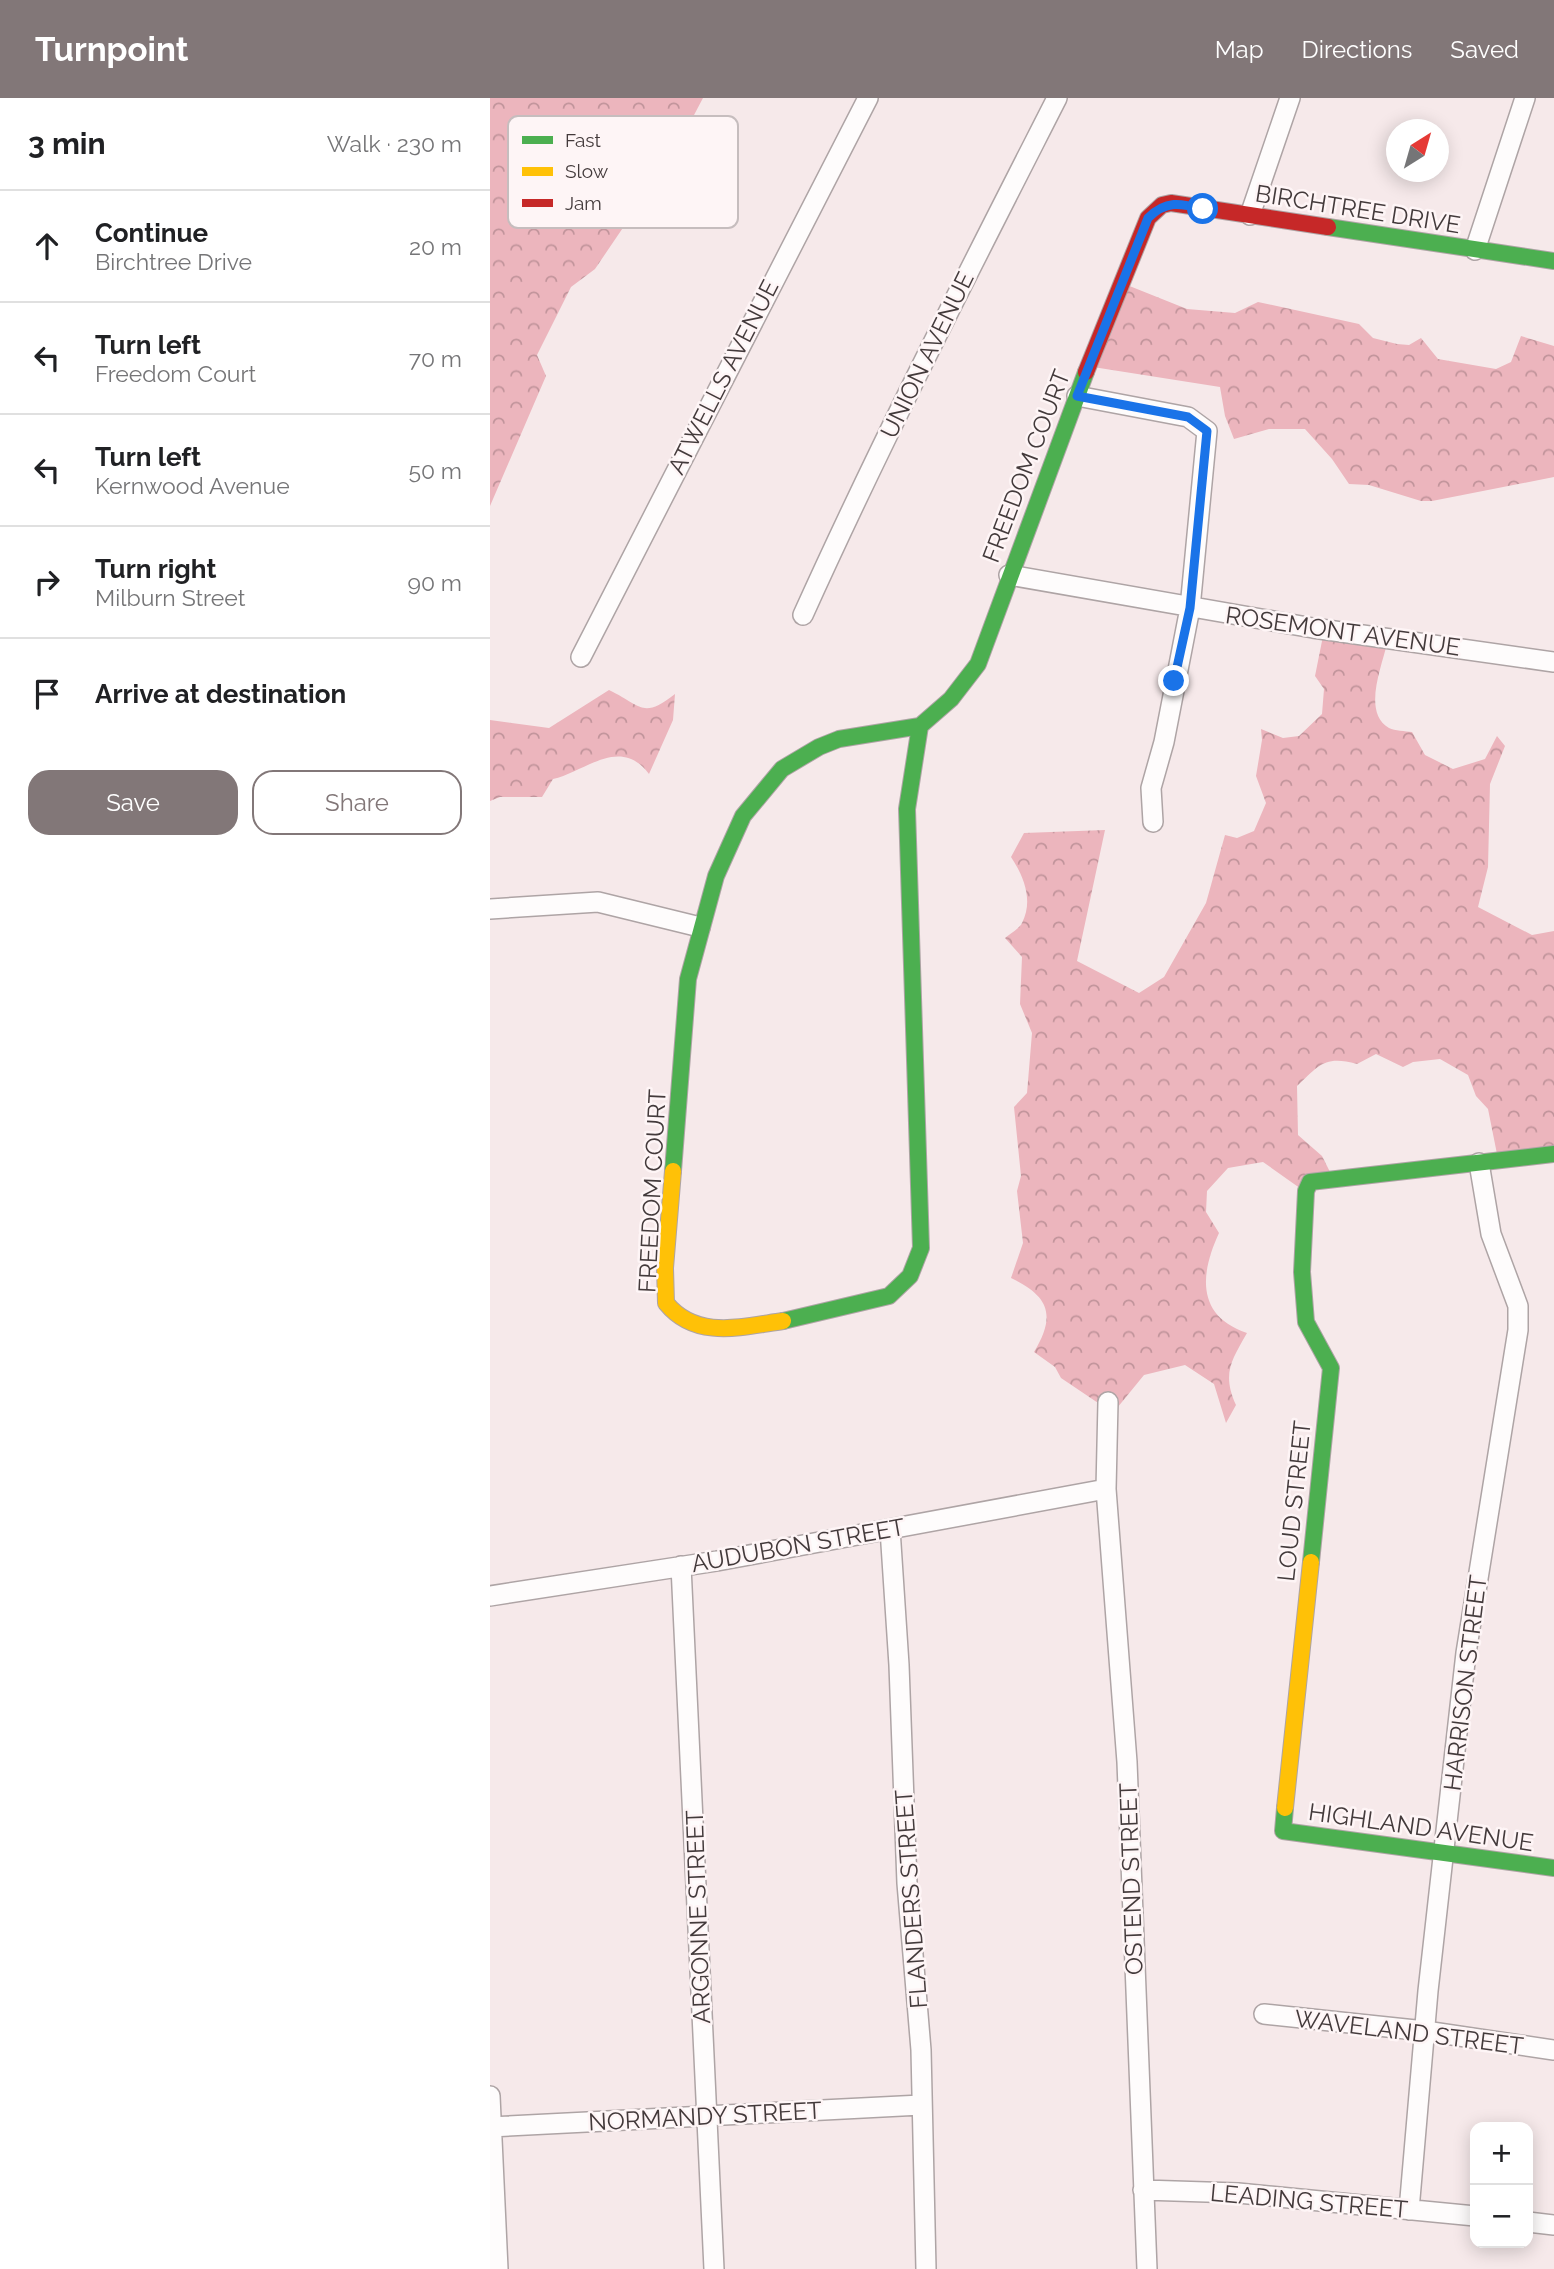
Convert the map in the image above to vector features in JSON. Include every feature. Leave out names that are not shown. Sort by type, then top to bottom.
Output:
[{"type":"street","name":"ATWELLS AVENUE","points":[[581,657],[868,98]]},
{"type":"street","name":"UNION AVENUE","points":[[803,615],[957,293],[1057,98]]},
{"type":"street","points":[[1250,215],[1290,98]]},
{"type":"street","points":[[1475,250],[1525,98]]},
{"type":"street","name":"BIRCHTREE DRIVE","points":[[1157,209],[1171,203],[1554,261]]},
{"type":"street","name":"FREEDOM COURT","points":[[920,726],[907,822],[921,1248],[916,1269],[900,1290],[888,1296],[741,1328],[702,1327],[685,1322],[666,1303],[670,1189],[684,1012],[700,927],[716,876],[743,816],[782,769],[839,739],[920,726],[951,699],[978,664],[1077,396],[1148,218],[1157,209]]},
{"type":"street","points":[[1077,396],[1188,417],[1207,431],[1190,608],[1151,788],[1153,822]]},
{"type":"street","name":"ROSEMONT AVENUE","points":[[1009,575],[1190,608],[1554,662]]},
{"type":"street","points":[[490,909],[598,902],[700,927]]},
{"type":"street","points":[[1479,1163],[1554,1154]]},
{"type":"street","name":"LOUD STREET","points":[[1283,1831],[1331,1368],[1306,1322],[1302,1272],[1303,1204],[1310,1182],[1479,1163]]},
{"type":"street","name":"HARRISON STREET","points":[[1409,2210],[1425,2031],[1468,1640],[1518,1330],[1518,1306],[1491,1234],[1479,1163]]},
{"type":"street","name":"OSTEND STREET","points":[[1108,1402],[1106,1489],[1127,1762],[1147,2269]]},
{"type":"street","name":"AUDUBON STREET","points":[[490,1596],[681,1566],[1106,1489]]},
{"type":"street","name":"FLANDERS STREET","points":[[890,1529],[899,1665],[907,1883],[921,2050],[926,2269]]},
{"type":"street","name":"ARGONNE STREET","points":[[681,1566],[714,2269]]},
{"type":"street","name":"HIGHLAND AVENUE","points":[[1283,1831],[1554,1868]]},
{"type":"street","name":"WAVELAND STREET","points":[[1264,2014],[1425,2031],[1554,2050]]},
{"type":"street","points":[[490,2096],[498,2269]]},
{"type":"street","name":"NORMANDY STREET","points":[[491,2127],[921,2105]]},
{"type":"street","name":"LEADING STREET","points":[[1143,2190],[1238,2193],[1470,2216]]},
{"type":"street","points":[[1533,2223],[1554,2225]]},
{"type":"green space","points":[[490,98],[703,98],[693,116],[508,116],[508,228],[623,228],[595,269],[571,287],[537,355],[546,376],[490,506]]},
{"type":"green space","points":[[1122,283],[1187,309],[1235,313],[1258,302],[1359,324],[1373,338],[1397,344],[1409,345],[1421,338],[1438,359],[1496,369],[1511,362],[1521,336],[1554,346],[1554,477],[1421,501],[1369,485],[1349,484],[1332,459],[1305,429],[1269,429],[1234,439],[1225,416],[1220,387],[1093,367]]},
{"type":"green space","points":[[1324,631],[1387,643],[1376,688],[1377,711],[1381,721],[1389,728],[1412,732],[1425,755],[1453,769],[1485,759],[1497,736],[1505,746],[1490,784],[1488,867],[1478,907],[1532,935],[1554,931],[1554,1152],[1498,1159],[1488,1109],[1476,1096],[1468,1075],[1440,1059],[1413,1062],[1403,1067],[1376,1054],[1357,1064],[1330,1061],[1317,1067],[1297,1086],[1298,1135],[1322,1156],[1332,1176],[1304,1191],[1263,1162],[1228,1168],[1207,1191],[1206,1212],[1219,1233],[1208,1264],[1207,1292],[1218,1316],[1230,1326],[1247,1333],[1230,1368],[1230,1385],[1236,1405],[1226,1423],[1214,1384],[1185,1365],[1144,1375],[1113,1413],[1061,1378],[1055,1367],[1034,1352],[1045,1327],[1045,1308],[1041,1299],[1011,1278],[1023,1243],[1017,1191],[1021,1176],[1014,1107],[1027,1093],[1032,1033],[1020,1004],[1022,957],[1005,938],[1021,925],[1027,906],[1026,888],[1011,857],[1024,833],[1105,830],[1077,961],[1139,993],[1164,977],[1206,903],[1225,835],[1237,838],[1254,831],[1266,803],[1256,776],[1262,740],[1261,729],[1283,738],[1299,736],[1322,714],[1324,689],[1315,676]]},
{"type":"green space","points":[[609,690],[635,705],[648,708],[675,694],[673,720],[649,774],[638,763],[626,757],[602,759],[553,779],[542,797],[500,797],[490,801],[490,720],[549,728]]},
{"type":"traffic: fast","points":[[1328,227],[1554,261]]},
{"type":"traffic: fast","points":[[673,1171],[688,979],[716,876],[743,816],[782,769],[819,747],[839,739],[920,726],[951,699],[978,664],[1086,372]]},
{"type":"traffic: fast","points":[[783,1321],[889,1296],[910,1276],[921,1248],[907,809],[920,726]]},
{"type":"traffic: fast","points":[[1311,1562],[1331,1368],[1306,1322],[1302,1272],[1306,1191],[1310,1182],[1554,1154]]},
{"type":"traffic: fast","points":[[1285,1808],[1283,1831],[1554,1868]]},
{"type":"traffic: slow","points":[[673,1171],[665,1268],[666,1303],[678,1315],[705,1327],[735,1328],[783,1321]]},
{"type":"traffic: slow","points":[[1285,1808],[1311,1562]]},
{"type":"traffic: jam","points":[[1086,372],[1148,218],[1162,205],[1171,203],[1328,227]]},
{"type":"route","points":[[1174,681],[1190,608],[1207,431],[1203,425],[1188,417],[1077,396],[1148,218],[1162,205],[1171,203],[1203,209]]}]
